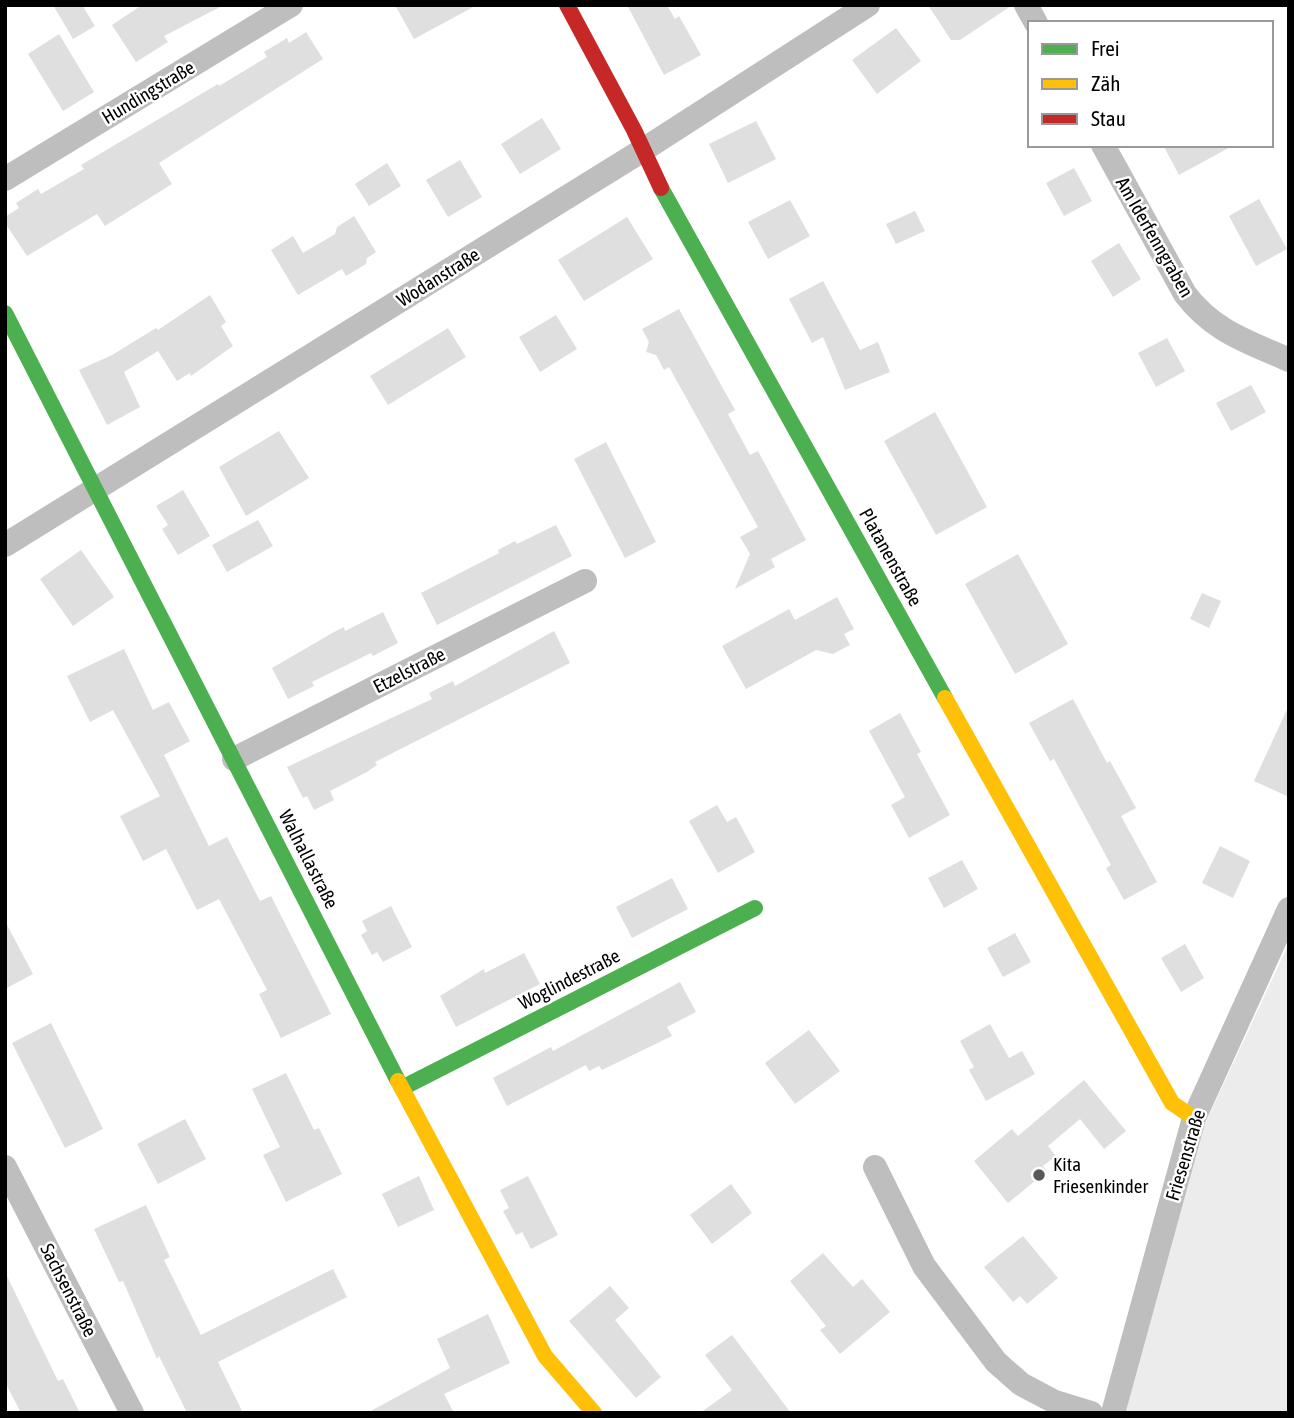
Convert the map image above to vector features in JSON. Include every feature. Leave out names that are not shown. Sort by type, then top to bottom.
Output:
[{"type":"street","name":"Hundingstraße","points":[[5,179],[291,5]]},
{"type":"street","name":"Platanenstraße","points":[[567,5],[654,176],[1172,1103],[1194,1118]]},
{"type":"street","name":"Wodanstraße","points":[[5,545],[643,150],[868,5]]},
{"type":"street","points":[[1026,5],[1034,21]]},
{"type":"street","name":"Am Iderfenngraben","points":[[1104,147],[1185,295],[1202,316],[1224,331],[1289,360]]},
{"type":"street","name":"Walhallastraße","points":[[5,313],[98,489],[402,1088],[545,1356],[594,1413]]},
{"type":"street","name":"Etzelstraße","points":[[234,759],[584,581]]},
{"type":"street","name":"Woglindestraße","points":[[402,1088],[755,908]]},
{"type":"street","name":"Friesenstraße","points":[[1113,1413],[1194,1118],[1289,909]]},
{"type":"street","name":"Sachsenstraße","points":[[5,1167],[132,1413]]},
{"type":"street","points":[[875,1167],[924,1266],[996,1362],[1021,1384],[1055,1402],[1091,1413]]},
{"type":"shaded area","points":[[1289,943],[1289,1413],[1125,1413],[1197,1141]]},
{"type":"building","points":[[53,5],[82,5],[95,26],[73,39]]},
{"type":"building","points":[[142,5],[224,5],[164,36],[168,42],[136,62],[112,25]]},
{"type":"building","points":[[395,5],[477,5],[414,39]]},
{"type":"building","points":[[627,5],[667,5],[675,19],[679,16],[701,55],[664,75]]},
{"type":"building","points":[[928,5],[1011,6],[960,40],[951,40]]},
{"type":"building","points":[[896,28],[921,61],[877,94],[852,60]]},
{"type":"building","points":[[306,32],[323,59],[159,163],[172,184],[105,226],[97,214],[27,256],[5,223],[5,217],[19,208],[16,203],[38,189],[41,194],[84,169],[81,165],[267,57],[264,52],[287,38],[289,43]]},
{"type":"building","points":[[59,34],[94,92],[63,111],[28,54]]},
{"type":"building","points":[[542,118],[561,149],[520,174],[501,144]]},
{"type":"building","points":[[756,121],[776,159],[728,183],[709,144]]},
{"type":"building","points":[[1164,147],[1230,147],[1179,175]]},
{"type":"building","points":[[460,160],[482,197],[448,217],[426,180]]},
{"type":"building","points":[[387,163],[401,186],[369,206],[355,184]]},
{"type":"building","points":[[1074,168],[1092,201],[1064,216],[1046,183]]},
{"type":"building","points":[[1259,199],[1287,249],[1256,266],[1229,216]]},
{"type":"building","points":[[790,200],[810,236],[768,259],[748,222]]},
{"type":"building","points":[[915,211],[925,231],[896,244],[886,224]]},
{"type":"building","points":[[354,216],[376,252],[367,258],[366,264],[346,276],[342,269],[298,295],[271,250],[293,236],[303,253],[335,234],[337,227]]},
{"type":"building","points":[[627,217],[653,259],[584,301],[558,260]]},
{"type":"building","points":[[1119,243],[1141,279],[1113,297],[1091,261]]},
{"type":"building","points":[[823,281],[860,350],[878,342],[890,372],[845,390],[823,337],[812,343],[789,299]]},
{"type":"building","points":[[210,295],[226,322],[221,326],[233,346],[191,376],[190,373],[177,381],[158,351],[124,372],[140,407],[107,425],[79,370],[112,355],[156,328],[158,330]]},
{"type":"building","points":[[679,309],[735,410],[728,414],[750,455],[758,451],[806,540],[771,559],[775,567],[735,589],[750,554],[740,537],[758,527],[669,367],[664,370],[656,355],[646,352],[649,342],[642,329]]},
{"type":"building","points":[[556,315],[577,349],[540,372],[519,337]]},
{"type":"building","points":[[448,328],[466,357],[388,405],[370,376]]},
{"type":"building","points":[[1167,338],[1185,371],[1156,387],[1138,353]]},
{"type":"building","points":[[1251,385],[1266,412],[1231,431],[1216,403]]},
{"type":"building","points":[[935,412],[987,507],[936,535],[884,441]]},
{"type":"building","points":[[279,431],[309,478],[246,516],[219,467]]},
{"type":"building","points":[[606,442],[656,542],[625,558],[574,459]]},
{"type":"building","points":[[183,490],[210,536],[178,555],[162,529],[168,525],[156,506]]},
{"type":"building","points":[[258,520],[273,546],[227,572],[212,545]]},
{"type":"building","points":[[556,525],[572,556],[437,625],[421,593],[499,553],[498,550],[515,541],[517,544]]},
{"type":"building","points":[[81,550],[114,597],[73,626],[40,579]]},
{"type":"building","points":[[1018,554],[1068,644],[1015,674],[965,584]]},
{"type":"building","points":[[1202,593],[1221,601],[1209,628],[1190,619]]},
{"type":"building","points":[[837,597],[854,629],[844,634],[850,645],[833,654],[816,650],[746,689],[722,646],[789,609],[795,620]]},
{"type":"building","points":[[383,612],[398,643],[312,682],[314,686],[288,699],[272,668],[334,632],[344,627],[345,631]]},
{"type":"building","points":[[554,631],[570,663],[375,762],[377,765],[367,772],[330,791],[334,800],[314,810],[307,796],[303,798],[287,767],[432,699],[429,693],[453,681],[455,686]]},
{"type":"building","points":[[124,649],[153,710],[169,702],[190,741],[164,755],[209,846],[227,837],[260,901],[271,896],[331,1014],[281,1038],[259,994],[267,990],[219,899],[197,910],[166,849],[143,861],[120,816],[160,796],[113,710],[90,722],[67,676]]},
{"type":"building","points":[[1073,699],[1107,763],[1110,761],[1136,808],[1121,816],[1157,882],[1124,900],[1106,868],[1111,865],[1054,759],[1050,761],[1029,723]]},
{"type":"building","points":[[1289,705],[1289,797],[1254,781]]},
{"type":"building","points":[[900,713],[921,752],[917,754],[950,815],[909,838],[891,805],[905,797],[869,731]]},
{"type":"building","points":[[717,805],[727,822],[736,817],[755,852],[718,873],[689,821]]},
{"type":"building","points":[[1220,846],[1250,861],[1233,898],[1202,883]]},
{"type":"building","points":[[962,860],[978,889],[944,908],[928,878]]},
{"type":"building","points":[[672,878],[688,909],[632,938],[616,907]]},
{"type":"building","points":[[391,906],[412,947],[383,962],[377,952],[372,955],[361,935],[367,931],[362,921]]},
{"type":"building","points":[[5,921],[33,974],[5,989]]},
{"type":"building","points":[[1015,933],[1031,962],[1003,977],[987,948]]},
{"type":"building","points":[[1185,944],[1204,978],[1181,992],[1161,958]]},
{"type":"building","points":[[524,953],[540,984],[456,1027],[440,996],[484,969],[485,973]]},
{"type":"building","points":[[680,982],[696,1012],[667,1027],[672,1036],[602,1070],[599,1066],[589,1071],[586,1065],[507,1106],[493,1078],[551,1047],[553,1051]]},
{"type":"building","points":[[51,1023],[103,1129],[65,1148],[12,1043]]},
{"type":"building","points":[[990,1024],[1009,1058],[1022,1051],[1035,1074],[986,1101],[969,1070],[974,1067],[960,1041]]},
{"type":"building","points":[[809,1030],[840,1071],[795,1104],[765,1063]]},
{"type":"building","points":[[286,1073],[314,1130],[319,1128],[342,1174],[286,1202],[263,1155],[280,1147],[252,1089]]},
{"type":"building","points":[[1084,1080],[1126,1131],[1104,1149],[1080,1119],[1048,1146],[1056,1156],[1043,1166],[1047,1171],[1008,1203],[974,1161],[1012,1129],[1018,1136]]},
{"type":"building","points":[[185,1119],[206,1159],[158,1184],[137,1144]]},
{"type":"building","points":[[419,1176],[434,1210],[398,1227],[382,1194]]},
{"type":"building","points":[[528,1176],[558,1235],[531,1249],[522,1232],[516,1235],[503,1211],[509,1208],[500,1190]]},
{"type":"building","points":[[731,1184],[752,1213],[712,1244],[690,1215]]},
{"type":"building","points":[[146,1205],[170,1257],[164,1260],[201,1335],[333,1269],[347,1297],[218,1362],[243,1413],[187,1413],[159,1356],[157,1359],[123,1281],[119,1282],[94,1229]]},
{"type":"building","points":[[1023,1236],[1058,1278],[1027,1304],[1020,1296],[1013,1302],[984,1267]]},
{"type":"building","points":[[823,1253],[853,1287],[862,1279],[890,1312],[840,1354],[820,1330],[826,1326],[790,1281]]},
{"type":"building","points":[[5,1272],[58,1381],[63,1379],[80,1413],[21,1413],[5,1382]]},
{"type":"building","points":[[610,1286],[629,1308],[615,1320],[661,1377],[636,1398],[569,1321]]},
{"type":"building","points":[[488,1314],[510,1363],[444,1394],[454,1413],[367,1413],[450,1368],[437,1339]]},
{"type":"building","points":[[732,1335],[791,1413],[700,1413],[732,1390],[705,1355]]},
{"type":"traffic: fast","points":[[661,188],[945,698]]},
{"type":"traffic: fast","points":[[5,313],[398,1081]]},
{"type":"traffic: fast","points":[[402,1088],[755,908]]},
{"type":"traffic: slow","points":[[945,698],[1172,1103],[1194,1118]]},
{"type":"traffic: slow","points":[[398,1081],[545,1356],[594,1413]]},
{"type":"traffic: jam","points":[[567,5],[634,130],[661,188]]},
{"type":"place","name":"Kita Friesenkinder","points":[[1039,1175]]}]
